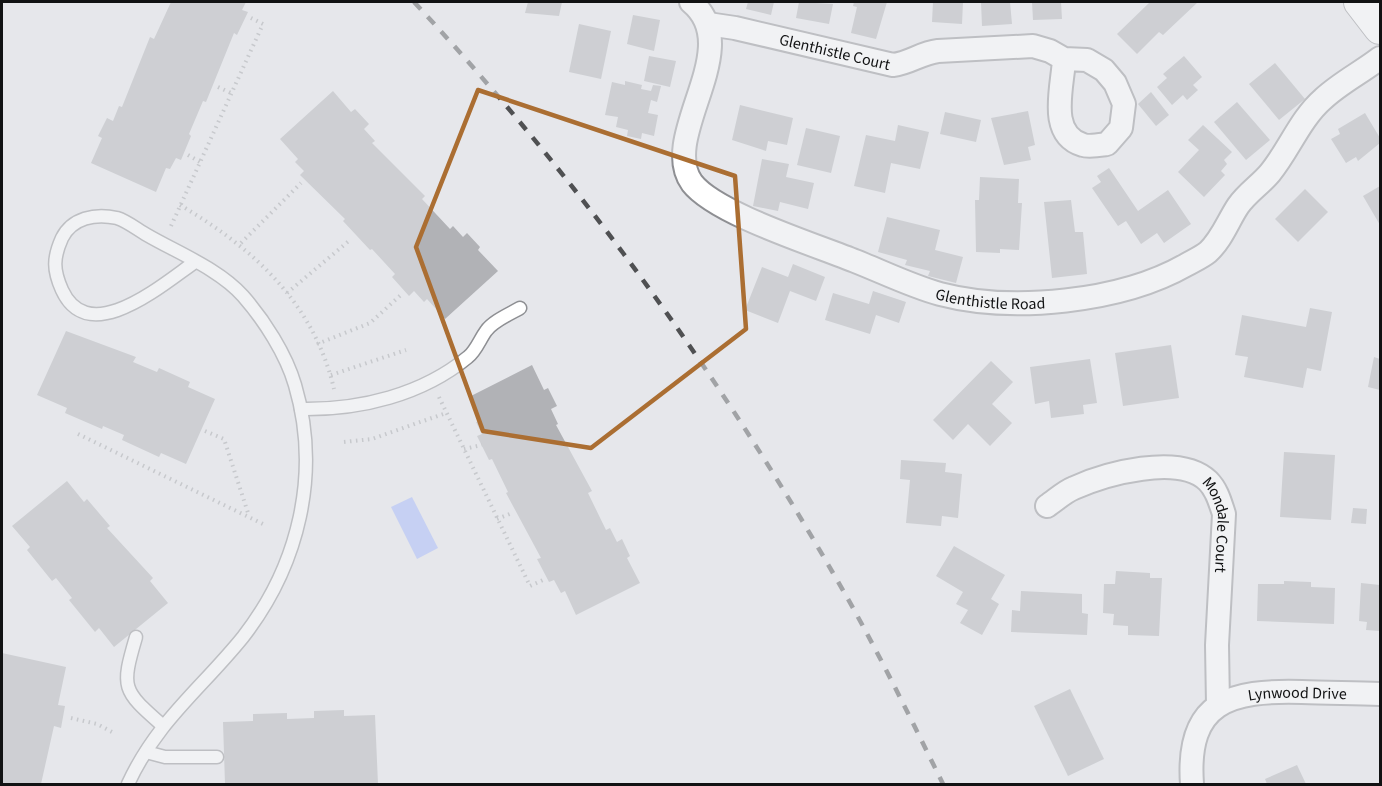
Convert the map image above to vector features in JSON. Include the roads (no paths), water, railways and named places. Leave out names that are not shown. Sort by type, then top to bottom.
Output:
[{"type":"street","points":[[691,2],[708,24]]},
{"type":"street","points":[[1360,2],[1380,28]]},
{"type":"street","name":"Glenthistle Road","points":[[708,24],[709,59],[690,121],[685,158],[690,179],[697,189],[720,206],[877,270],[940,293],[979,301],[1021,302],[1076,298],[1123,290],[1179,269],[1207,253],[1226,230],[1239,204],[1271,172],[1291,139],[1322,99],[1380,58]]},
{"type":"street","name":"Glenthistle Court","points":[[708,24],[735,28],[893,65],[908,63],[924,53],[938,51],[1033,46],[1050,51],[1064,59]]},
{"type":"street","name":"Mondale Court","points":[[1047,506],[1071,489],[1118,471],[1158,468],[1184,470],[1208,481],[1218,495],[1224,514],[1216,645],[1218,705]]},
{"type":"street","name":"Lynwood Drive","points":[[1218,705],[1230,698],[1263,691],[1380,694]]},
{"type":"street","points":[[1191,784],[1190,762],[1193,742],[1204,719],[1218,705]]},
{"type":"lane","points":[[128,784],[162,725],[243,636],[264,605],[286,564],[295,542],[307,479],[301,409],[295,384],[277,345],[242,295],[223,279],[195,262],[118,218],[86,217],[76,222],[67,228],[54,255],[55,274],[66,300],[88,315],[111,313],[140,300],[195,262]]},
{"type":"lane","points":[[301,409],[338,409],[395,396],[432,381],[470,356],[488,328],[520,308]]},
{"type":"lane","points":[[136,637],[126,670],[127,688],[135,701],[162,725]]},
{"type":"lane","points":[[146,752],[165,757],[217,757]]},
{"type":"water","points":[[412,497],[438,548],[417,559],[391,507]]},
{"type":"railway","points":[[414,2],[531,136],[640,276],[691,348],[740,421],[833,573],[876,651],[943,784]]}]
